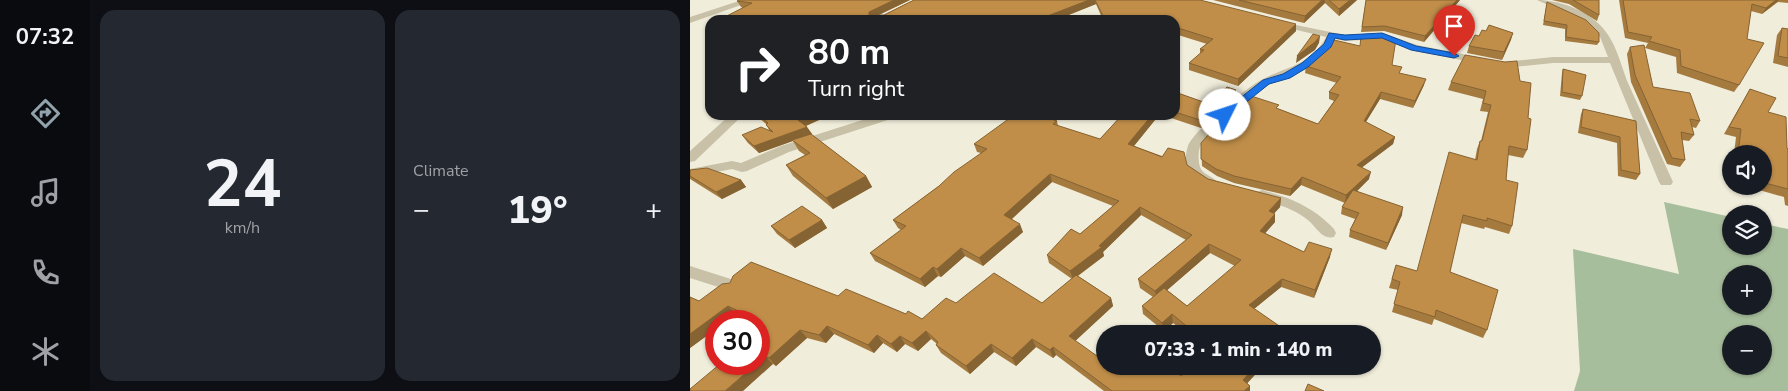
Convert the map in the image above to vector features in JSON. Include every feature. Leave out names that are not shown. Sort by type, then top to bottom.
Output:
[{"type":"street","points":[[705,15],[751,0]]},
{"type":"street","points":[[1547,1],[1569,10],[1600,31],[1607,42],[1666,182]]},
{"type":"street","points":[[690,20],[705,15]]},
{"type":"street","points":[[1267,20],[1345,38],[1382,36],[1414,48],[1503,64],[1554,60],[1602,61],[1614,59]]},
{"type":"street","points":[[1226,186],[1207,181],[1194,169],[1193,151],[1196,142],[1239,102],[1266,82],[1286,76],[1305,65],[1328,45],[1332,35]]},
{"type":"street","points":[[690,158],[732,120]]},
{"type":"street","points":[[690,173],[732,165],[742,168],[785,149],[875,120]]},
{"type":"street","points":[[1254,193],[1292,202],[1315,217],[1329,233]]},
{"type":"street","points":[[690,272],[731,286]]},
{"type":"green space","points":[[1664,202],[1722,215],[1722,255],[1772,255],[1772,226],[1788,229],[1788,391],[1574,391],[1580,371],[1573,249],[1679,274]]},
{"type":"building","points":[[894,0],[869,12],[869,15],[729,15],[752,3],[737,1]]},
{"type":"building","points":[[914,0],[1089,0],[1050,15],[884,15]]},
{"type":"building","points":[[1095,0],[1200,0],[1296,24],[1238,79],[1189,63],[1204,50],[1200,49],[1213,39],[1180,29],[1180,15],[1102,15]]},
{"type":"building","points":[[1239,0],[1322,0],[1305,16]]},
{"type":"building","points":[[1329,0],[1350,0],[1339,9]]},
{"type":"building","points":[[1366,0],[1457,0],[1425,36],[1385,26],[1362,27]]},
{"type":"building","points":[[1573,0],[1599,0],[1599,15]]},
{"type":"building","points":[[1623,0],[1776,0],[1766,8],[1752,4],[1747,39],[1764,43],[1739,85],[1681,66],[1680,50],[1649,41],[1652,37],[1628,32]]},
{"type":"building","points":[[1547,2],[1586,20],[1599,33],[1599,42],[1566,37],[1567,25],[1544,21]]},
{"type":"building","points":[[1489,25],[1513,33],[1504,52],[1469,46],[1475,35],[1479,36],[1482,30],[1486,31]]},
{"type":"building","points":[[1782,28],[1788,29],[1788,58],[1778,56]]},
{"type":"building","points":[[1313,34],[1320,36],[1297,56]]},
{"type":"building","points":[[1383,34],[1396,39],[1392,65],[1402,67],[1399,73],[1426,79],[1415,101],[1381,92],[1364,121],[1395,137],[1357,165],[1371,172],[1346,195],[1302,177],[1291,189],[1234,176],[1216,169],[1201,159],[1201,143],[1216,126],[1214,125],[1248,95],[1279,105],[1276,108],[1318,124],[1339,95],[1329,92],[1341,77],[1306,66],[1334,40],[1360,46],[1361,36]]},
{"type":"building","points":[[1644,45],[1653,87],[1690,93],[1700,121],[1690,119],[1694,135],[1681,132],[1685,160],[1672,158],[1635,75],[1630,47]]},
{"type":"building","points":[[1465,55],[1505,62],[1517,61],[1520,81],[1531,83],[1528,118],[1531,119],[1527,150],[1509,146],[1506,180],[1518,183],[1512,226],[1487,218],[1487,221],[1463,215],[1450,272],[1498,290],[1487,330],[1436,310],[1435,317],[1394,304],[1400,282],[1392,279],[1396,265],[1417,271],[1449,152],[1477,160],[1480,141],[1482,141],[1491,105],[1483,103],[1486,91],[1451,82]]},
{"type":"building","points":[[1563,69],[1586,75],[1582,96],[1562,92]]},
{"type":"building","points":[[1227,87],[1236,90],[1200,120],[1180,114],[1180,94],[1209,104]]},
{"type":"building","points":[[1750,89],[1776,98],[1768,112],[1786,117],[1788,189],[1772,185],[1772,145],[1739,145],[1741,129],[1729,127]]},
{"type":"building","points":[[1583,109],[1636,121],[1640,174],[1621,170],[1620,137],[1581,127]]},
{"type":"building","points":[[765,120],[798,120],[807,127],[754,146],[742,135],[761,127],[773,132],[766,125],[768,123]]},
{"type":"building","points":[[1007,120],[1054,120],[1057,121],[1053,124],[1100,139],[1117,120],[1148,120],[1128,144],[1162,157],[1168,148],[1184,152],[1187,165],[1208,179],[1281,198],[1269,211],[1275,214],[1260,231],[1304,252],[1309,242],[1332,249],[1315,290],[1282,279],[1249,305],[1278,325],[1185,325],[1172,314],[1162,323],[1142,306],[1164,288],[1187,306],[1241,260],[1209,244],[1155,291],[1138,279],[1192,235],[1140,207],[1099,246],[1102,247],[1070,271],[1047,255],[1071,229],[1080,234],[1119,201],[1050,174],[1004,215],[1020,224],[979,258],[961,248],[937,269],[933,267],[920,279],[870,253],[906,226],[893,220],[939,186],[954,172],[987,149],[974,144]]},
{"type":"building","points":[[811,134],[866,176],[826,198],[786,165],[810,153],[792,140]]},
{"type":"building","points":[[707,168],[741,180],[716,192],[690,176],[690,170]]},
{"type":"building","points":[[1353,190],[1403,207],[1388,243],[1350,230],[1359,213],[1342,207]]},
{"type":"building","points":[[802,206],[822,220],[789,240],[771,226]]},
{"type":"building","points":[[751,262],[838,296],[846,289],[906,314],[908,311],[922,319],[946,298],[956,303],[994,273],[1042,303],[1076,275],[1111,298],[1069,336],[1096,355],[1096,375],[1248,375],[1243,380],[1250,386],[1244,391],[1112,391],[1053,347],[1050,350],[1032,339],[1012,358],[991,344],[966,366],[936,345],[938,342],[926,331],[912,343],[900,336],[891,344],[877,335],[868,345],[827,326],[819,335],[800,330],[770,357],[770,310],[736,310],[728,306],[723,310],[705,310],[705,323],[690,334],[690,297],[699,301],[722,284],[730,283],[733,276]]},
{"type":"building","points":[[707,375],[743,375],[725,391],[690,391]]},
{"type":"building","points":[[1308,384],[1324,391],[1305,391]]},
{"type":"route","points":[[1225,115],[1266,82],[1286,76],[1305,65],[1328,45],[1332,35],[1345,38],[1382,36],[1414,48],[1454,56]]}]
